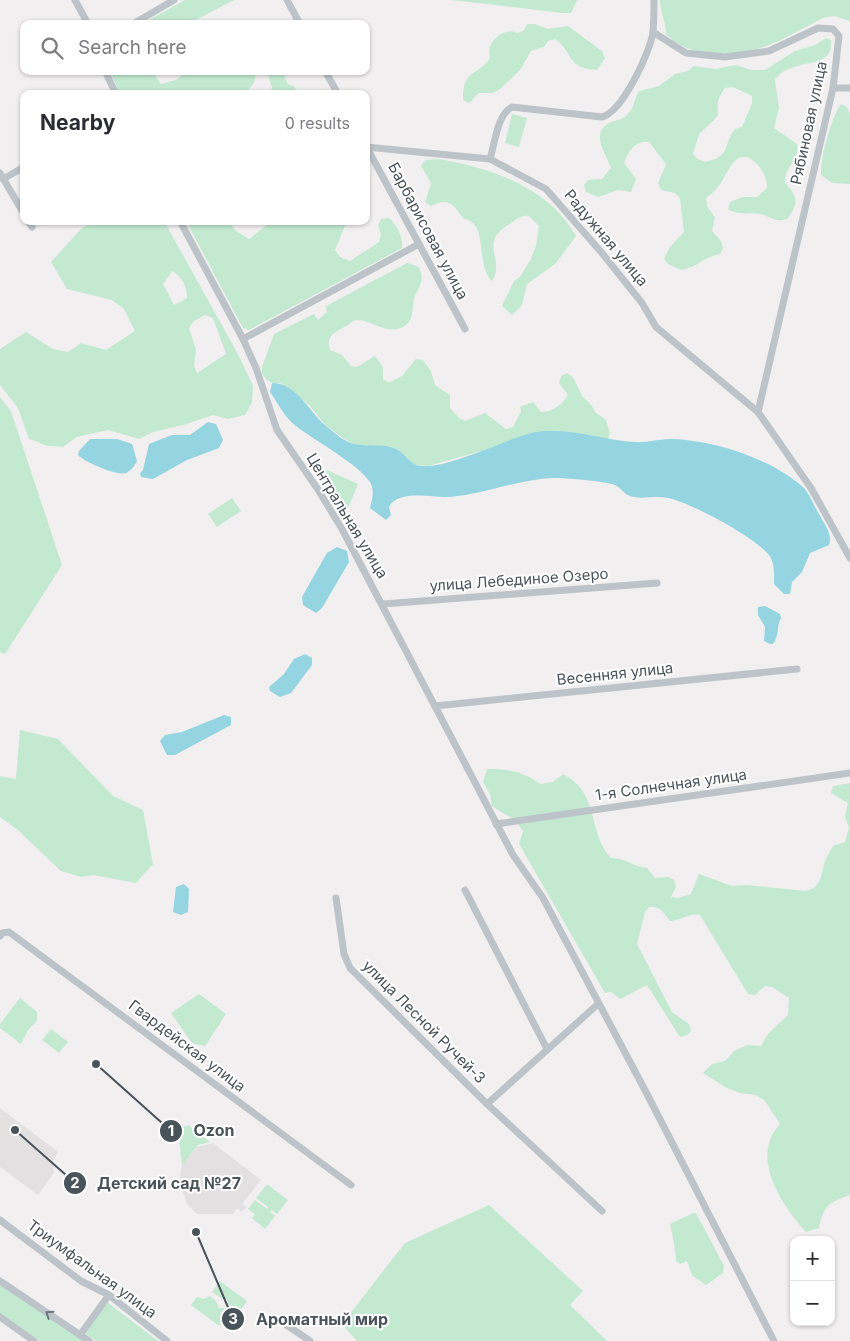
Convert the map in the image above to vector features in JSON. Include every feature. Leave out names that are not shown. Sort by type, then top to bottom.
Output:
[{"type":"street","points":[[75,0],[86,20]]},
{"type":"street","points":[[140,20],[174,0]]},
{"type":"street","points":[[287,0],[298,20]]},
{"type":"street","points":[[490,159],[502,118],[506,110],[512,107],[602,117],[609,115],[621,101],[634,78],[653,32],[654,0]]},
{"type":"street","name":"Рябиновая улица","points":[[653,32],[686,53],[725,57],[769,51],[818,28],[832,29],[839,36],[840,41],[833,88],[758,412]]},
{"type":"street","points":[[107,75],[114,90]]},
{"type":"street","points":[[328,75],[336,90]]},
{"type":"street","points":[[833,88],[850,88]]},
{"type":"street","name":"Радужная улица","points":[[370,146],[490,159],[546,189],[602,253],[642,303],[656,327],[758,412],[811,488],[850,558]]},
{"type":"street","name":"Барбарисовая улица","points":[[370,153],[465,329]]},
{"type":"street","points":[[20,168],[2,176],[20,207]]},
{"type":"street","name":"Центральная улица","points":[[182,225],[256,368],[277,430],[317,488],[383,604],[513,855],[544,898],[774,1341]]},
{"type":"street","points":[[242,339],[419,244]]},
{"type":"street","name":"улица Лебединое Озеро","points":[[383,604],[657,583]]},
{"type":"street","name":"Весенняя улица","points":[[435,706],[797,669]]},
{"type":"street","name":"1-я Солнечная улица","points":[[496,824],[850,773]]},
{"type":"street","points":[[465,890],[547,1049]]},
{"type":"street","name":"улица Лесной Ручей-3","points":[[336,898],[344,954],[350,968],[487,1104],[602,1212]]},
{"type":"street","name":"Гвардейская улица","points":[[3,934],[17,938],[351,1185]]},
{"type":"street","name":"улица Лесной Ручей-3","points":[[487,1104],[598,1004]]},
{"type":"street","name":"Триумфальная улица","points":[[0,1220],[81,1281],[109,1295],[167,1341]]},
{"type":"street","points":[[0,1281],[89,1341]]},
{"type":"street","points":[[80,1335],[109,1295]]},
{"type":"street","points":[[0,1317],[34,1341]]},
{"type":"street","points":[[285,1324],[310,1341]]},
{"type":"shaded area","points":[[0,1108],[58,1152],[53,1161],[54,1173],[38,1195],[0,1167]]},
{"type":"shaded area","points":[[213,1143],[261,1180],[242,1204],[246,1207],[242,1212],[237,1208],[233,1214],[197,1214],[187,1204],[180,1183],[181,1166],[197,1147]]},
{"type":"green space","points":[[185,0],[234,0],[196,20],[149,20]]},
{"type":"green space","points":[[452,0],[577,0],[571,13],[563,13]]},
{"type":"green space","points":[[660,0],[850,0],[850,21],[834,16],[823,18],[769,45],[742,52],[727,54],[711,53],[686,48],[666,34]]},
{"type":"green space","points":[[527,24],[535,24],[548,29],[568,26],[602,51],[605,58],[597,70],[587,69],[575,63],[555,39],[548,41],[544,47],[531,51],[520,70],[499,90],[492,93],[479,93],[469,103],[463,100],[465,82],[468,77],[490,58],[490,47],[496,37],[512,31],[518,33],[524,30]]},
{"type":"green space","points":[[826,38],[831,40],[830,50],[826,57],[819,61],[782,72],[775,80],[779,108],[774,128],[797,144],[796,155],[785,177],[785,183],[795,196],[794,209],[787,219],[776,220],[760,214],[739,213],[728,209],[730,202],[743,197],[757,197],[767,188],[761,168],[749,158],[738,158],[718,186],[706,198],[707,206],[715,218],[712,231],[721,241],[723,248],[720,254],[709,257],[692,267],[682,270],[669,265],[664,259],[670,247],[684,232],[680,198],[675,193],[661,190],[658,183],[666,164],[649,142],[640,143],[633,147],[624,163],[636,179],[631,192],[618,190],[598,197],[586,192],[584,185],[588,180],[602,179],[611,168],[601,144],[600,138],[603,127],[625,117],[629,113],[639,91],[659,86],[675,74],[688,71],[694,66],[715,69],[736,65],[751,70],[765,70],[795,51],[815,45]],"holes":[[[733,87],[752,96],[752,103],[742,127],[735,129],[723,153],[714,160],[705,162],[698,159],[693,154],[699,134],[718,116],[718,102],[725,88]]]},
{"type":"green space","points":[[112,75],[155,75],[161,84],[176,80],[182,75],[255,75],[253,84],[248,90],[118,90]]},
{"type":"green space","points":[[268,75],[284,75],[288,84],[295,87],[296,90],[271,90],[272,88]]},
{"type":"green space","points":[[841,104],[847,107],[850,114],[850,184],[832,183],[821,175],[822,159],[827,138]]},
{"type":"green space","points":[[512,114],[527,118],[519,147],[505,143]]},
{"type":"green space","points":[[439,159],[497,174],[534,192],[550,204],[576,236],[555,264],[527,284],[522,305],[512,315],[502,306],[514,281],[520,277],[531,259],[536,246],[539,226],[529,216],[523,216],[499,232],[493,245],[496,266],[492,281],[484,265],[477,228],[472,222],[464,219],[447,202],[431,206],[425,202],[431,183],[421,166],[425,160]]},
{"type":"green space","points":[[389,218],[394,224],[402,240],[402,248],[249,330],[243,328],[188,225],[231,225],[236,231],[249,239],[267,225],[345,225],[335,250],[340,257],[350,261],[379,242],[381,234],[378,226],[381,219]]},
{"type":"green space","points":[[88,225],[166,225],[239,356],[253,386],[252,402],[245,415],[228,419],[213,415],[153,432],[139,439],[108,430],[77,437],[63,447],[48,446],[29,439],[18,408],[0,385],[0,349],[26,332],[53,349],[68,352],[81,343],[106,350],[135,331],[124,309],[112,300],[67,289],[51,262],[82,228]],"holes":[[[172,271],[176,273],[185,286],[187,298],[174,305],[163,284]],[[205,315],[213,318],[226,354],[197,373],[194,366],[196,350],[189,328],[194,321]]]},
{"type":"green space","points":[[407,263],[419,267],[421,276],[421,284],[414,299],[412,316],[409,322],[400,328],[388,329],[355,320],[333,334],[329,340],[330,350],[342,355],[351,366],[357,367],[375,356],[383,367],[383,380],[390,382],[402,376],[416,359],[423,360],[431,371],[435,385],[450,395],[450,408],[459,418],[465,421],[485,413],[506,429],[513,427],[521,412],[520,407],[533,402],[541,412],[549,411],[560,405],[568,395],[559,383],[561,376],[567,373],[573,377],[582,396],[595,412],[606,420],[610,433],[608,439],[561,432],[536,432],[485,450],[428,466],[414,465],[397,449],[354,444],[347,441],[325,425],[309,405],[280,383],[272,383],[262,374],[262,367],[274,334],[314,314],[318,320],[327,312],[326,306]]},
{"type":"green space","points":[[0,397],[11,411],[62,565],[5,654],[0,652]]},
{"type":"green space","points":[[320,467],[358,484],[345,515]]},
{"type":"green space","points":[[232,498],[241,511],[217,527],[208,514]]},
{"type":"green space","points":[[20,730],[58,739],[113,796],[143,810],[153,864],[136,883],[93,875],[81,877],[61,871],[19,831],[0,817],[0,776],[16,779]]},
{"type":"green space","points":[[487,769],[515,772],[528,776],[540,784],[553,782],[563,774],[583,792],[589,803],[603,848],[611,858],[647,868],[655,878],[668,877],[674,880],[676,887],[671,897],[678,898],[691,894],[699,874],[732,886],[746,885],[806,891],[815,887],[833,846],[845,842],[849,828],[845,816],[848,803],[831,793],[833,786],[850,783],[850,1195],[828,1206],[823,1214],[819,1228],[806,1232],[787,1208],[772,1180],[768,1166],[768,1151],[771,1137],[780,1124],[765,1101],[756,1095],[740,1093],[725,1087],[703,1073],[712,1064],[725,1061],[734,1051],[747,1045],[761,1046],[768,1034],[788,1015],[789,998],[772,987],[765,986],[755,995],[748,994],[700,915],[696,914],[670,921],[662,911],[653,907],[649,907],[645,912],[637,944],[672,1012],[689,1024],[691,1031],[687,1035],[680,1037],[647,985],[620,999],[611,992],[605,993],[519,844],[523,831],[513,819],[492,806],[490,794],[483,782]]},
{"type":"green space","points":[[199,994],[226,1014],[205,1046],[192,1043],[171,1013]]},
{"type":"green space","points":[[20,998],[37,1012],[37,1021],[28,1030],[21,1044],[0,1028],[0,1024]]},
{"type":"green space","points":[[51,1029],[68,1042],[59,1053],[42,1040]]},
{"type":"green space","points":[[177,1120],[186,1127],[188,1125],[210,1142],[198,1145],[182,1165]]},
{"type":"green space","points":[[267,1184],[288,1200],[277,1214],[272,1210],[270,1212],[275,1216],[265,1229],[252,1218],[255,1214],[248,1209],[255,1200],[267,1209],[268,1207],[256,1198]]},
{"type":"green space","points":[[489,1205],[583,1291],[570,1305],[607,1341],[357,1341],[342,1324],[405,1243]]},
{"type":"green space","points":[[696,1213],[724,1266],[723,1273],[706,1285],[692,1275],[687,1261],[680,1264],[676,1261],[670,1224]]},
{"type":"green space","points":[[220,1281],[247,1301],[239,1312],[228,1304],[227,1299],[221,1298],[212,1292]]},
{"type":"green space","points":[[0,1285],[84,1341],[40,1341],[0,1314]]},
{"type":"green space","points":[[210,1296],[216,1301],[219,1308],[228,1308],[237,1315],[230,1325],[218,1325],[191,1305],[197,1297],[203,1299]]},
{"type":"green space","points":[[107,1302],[158,1341],[96,1341],[86,1334],[86,1331]]},
{"type":"water","points":[[272,383],[281,384],[296,393],[326,426],[351,443],[391,447],[399,450],[416,465],[442,464],[524,435],[548,431],[572,432],[633,442],[671,439],[688,440],[724,447],[776,468],[804,488],[827,529],[830,537],[829,545],[810,553],[802,572],[792,582],[790,594],[784,594],[774,584],[771,558],[765,550],[740,532],[708,514],[678,501],[658,497],[635,497],[628,495],[615,485],[594,481],[541,479],[450,497],[408,496],[394,501],[389,507],[391,515],[386,520],[370,508],[373,492],[370,482],[356,467],[292,422],[270,392]]},
{"type":"water","points":[[208,422],[216,424],[223,440],[219,448],[187,460],[153,479],[141,477],[140,473],[143,470],[149,444],[172,435],[190,435]]},
{"type":"water","points":[[90,439],[117,439],[132,444],[137,461],[130,471],[126,473],[93,465],[78,455],[79,451]]},
{"type":"water","points":[[337,547],[347,551],[349,562],[322,608],[316,613],[303,605],[302,597],[327,553]]},
{"type":"water","points":[[765,606],[780,614],[781,618],[773,644],[764,641],[765,627],[758,615],[758,607]]},
{"type":"water","points":[[305,654],[312,658],[312,665],[291,693],[280,697],[270,691],[269,687],[284,674],[294,659]]},
{"type":"water","points":[[224,715],[231,717],[231,725],[175,755],[167,755],[160,741],[165,735],[182,732]]},
{"type":"water","points":[[184,884],[189,889],[188,912],[181,915],[173,912],[176,887]]},
{"type":"place","name":"Ozon","points":[[96,1064]]},
{"type":"place","name":"Детский сад №27","points":[[15,1130]]},
{"type":"place","name":"Ароматный мир","points":[[196,1232]]}]
